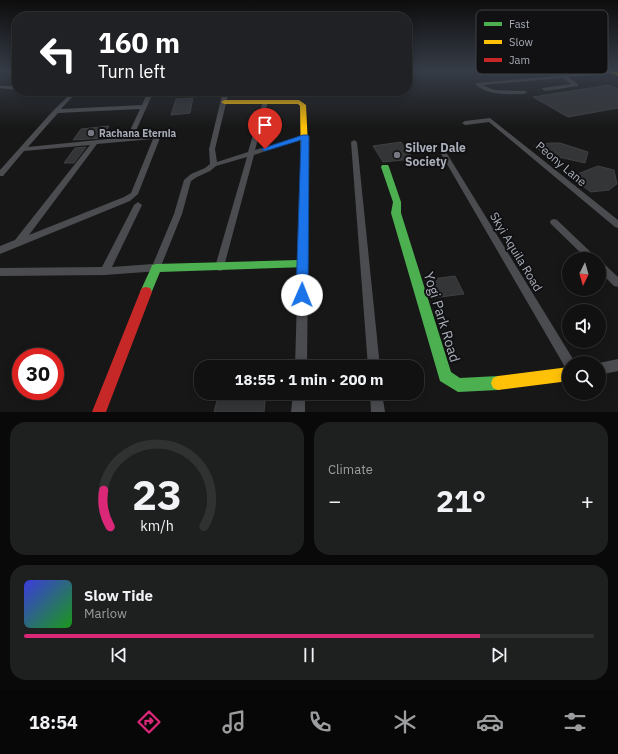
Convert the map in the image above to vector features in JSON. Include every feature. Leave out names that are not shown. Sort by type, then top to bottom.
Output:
[{"type":"street","points":[[483,89],[493,93],[524,92]]},
{"type":"street","points":[[0,174],[24,149],[56,111],[72,96]]},
{"type":"street","points":[[129,139],[148,96]]},
{"type":"street","points":[[214,165],[212,149],[225,96]]},
{"type":"street","points":[[224,102],[299,102],[303,105],[305,137],[300,360]]},
{"type":"street","points":[[220,267],[252,153],[264,102]]},
{"type":"street","points":[[56,111],[143,107]]},
{"type":"street","name":"Peony Lane","points":[[465,123],[490,120],[618,225]]},
{"type":"street","points":[[0,250],[128,199],[134,194],[157,138],[152,137],[24,149]]},
{"type":"street","points":[[99,412],[178,214],[188,180],[192,176],[210,170],[214,165],[305,137]]},
{"type":"street","points":[[18,244],[94,142]]},
{"type":"street","points":[[354,142],[373,360]]},
{"type":"street","name":"Skyi Aquila Road","points":[[443,152],[565,356]]},
{"type":"street","name":"Yogi Park Road","points":[[385,167],[397,202],[396,213],[445,376],[458,385],[508,383],[562,375]]},
{"type":"street","points":[[105,271],[138,205]]},
{"type":"street","points":[[554,222],[586,252]]},
{"type":"street","points":[[0,272],[105,271],[303,264]]},
{"type":"street","points":[[606,272],[618,283]]},
{"type":"street","points":[[606,367],[618,365]]},
{"type":"street","points":[[298,412],[299,400]]},
{"type":"street","points":[[377,400],[378,412]]},
{"type":"building","points":[[582,89],[618,89],[618,108],[568,117],[533,97]]},
{"type":"building","points":[[193,98],[190,113],[171,115],[176,99]]},
{"type":"building","name":"Rachana Eternia","points":[[109,126],[103,138],[73,140],[81,129]]},
{"type":"building","name":"Silver Dale Society","points":[[401,142],[413,159],[383,162],[373,146]]},
{"type":"building","points":[[560,143],[588,152],[585,163],[563,158],[549,158],[534,146]]},
{"type":"building","points":[[86,147],[74,163],[64,163],[75,148]]},
{"type":"building","points":[[598,166],[614,170],[617,184],[609,190],[591,192],[570,177]]},
{"type":"building","points":[[455,276],[464,294],[432,298],[425,280]]},
{"type":"building","points":[[217,400],[265,400],[264,412],[214,412]]},
{"type":"traffic: fast","points":[[146,292],[156,268],[303,264],[305,166]]},
{"type":"traffic: fast","points":[[385,167],[397,202],[396,213],[445,376],[458,385],[498,383]]},
{"type":"traffic: slow","points":[[224,102],[299,102],[303,105],[305,166]]},
{"type":"traffic: slow","points":[[498,383],[562,375]]},
{"type":"traffic: jam","points":[[99,412],[146,292]]},
{"type":"place","name":"Rachana Eternia","points":[[91,133]]},
{"type":"place","name":"Silver Dale Society","points":[[397,155]]},
{"type":"route","points":[[265,149],[305,137],[302,295]]}]
